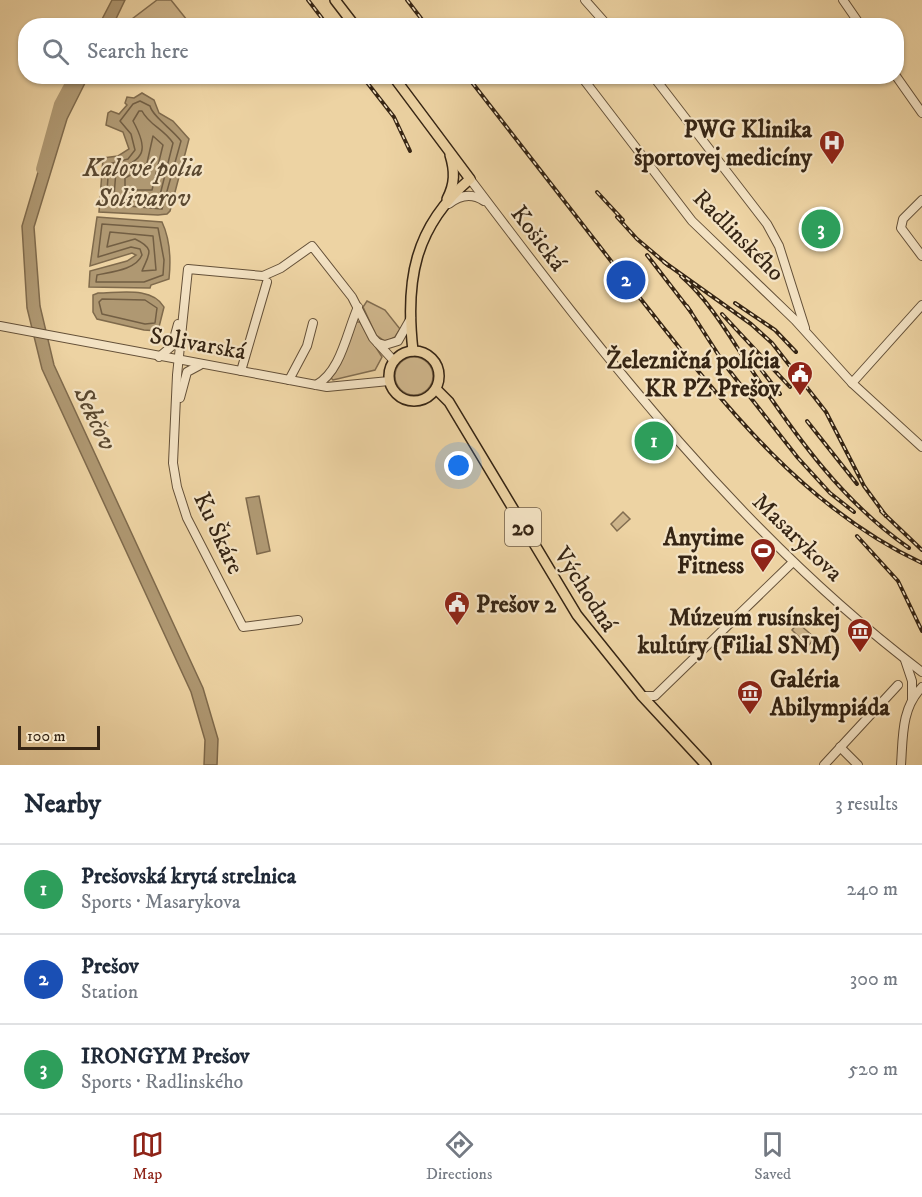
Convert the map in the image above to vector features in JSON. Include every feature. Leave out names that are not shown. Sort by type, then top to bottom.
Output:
[{"type":"main road","points":[[335,0],[349,18]]},
{"type":"main road","name":"Košická","points":[[399,84],[470,179]]},
{"type":"main road","points":[[413,351],[411,316],[413,267],[423,240],[452,189],[454,176],[448,149]]},
{"type":"main road","points":[[441,209],[470,179]]},
{"type":"main road","points":[[413,351],[421,352],[434,361],[439,375],[436,389],[424,399],[408,401],[396,394],[389,381],[394,361],[413,351]]},
{"type":"main road","name":"Východná","points":[[436,389],[449,402],[577,615],[642,696],[706,765]]},
{"type":"street","points":[[585,0],[601,18]]},
{"type":"street","points":[[843,0],[855,18]]},
{"type":"street","name":"Radlinského","points":[[587,84],[692,221],[807,332],[852,383],[922,447]]},
{"type":"street","name":"Radlinského","points":[[659,84],[767,224],[779,246],[807,332]]},
{"type":"street","points":[[902,84],[922,113]]},
{"type":"street","name":"Košická","points":[[470,179],[658,419]]},
{"type":"street","points":[[441,209],[457,198],[468,196],[477,196],[488,203]]},
{"type":"street","points":[[922,200],[903,219],[901,228],[922,256]]},
{"type":"street","points":[[179,360],[188,268],[263,276],[276,271],[312,246],[358,307],[376,342],[394,361]]},
{"type":"street","points":[[241,371],[267,282]]},
{"type":"street","points":[[159,357],[172,346],[184,302]]},
{"type":"street","points":[[852,383],[922,305]]},
{"type":"street","points":[[316,385],[325,380],[335,365],[358,307]]},
{"type":"street","points":[[376,342],[385,345],[398,341],[411,316]]},
{"type":"street","points":[[289,380],[307,346],[313,323]]},
{"type":"street","name":"Solivarská","points":[[0,326],[316,385],[342,387],[389,381]]},
{"type":"street","name":"Ku Škáre","points":[[179,360],[173,463],[177,487],[187,518],[243,627],[298,620]]},
{"type":"street","points":[[174,426],[187,372],[193,367],[204,365]]},
{"type":"street","name":"Masarykova","points":[[658,419],[708,475],[793,562],[922,672]]},
{"type":"street","points":[[642,696],[655,696],[793,562]]},
{"type":"street","points":[[901,765],[904,723],[917,693],[904,659]]},
{"type":"street","points":[[824,765],[898,685]]},
{"type":"street","points":[[655,696],[655,710]]},
{"type":"street","points":[[840,747],[858,765]]},
{"type":"shaded area","points":[[157,0],[171,0],[185,18],[133,18]]},
{"type":"shaded area","points":[[367,301],[385,310],[400,329],[395,337],[386,342],[376,335],[363,307]]},
{"type":"shaded area","points":[[355,322],[360,322],[382,357],[375,370],[333,380],[331,378]]},
{"type":"shaded area","points":[[414,357],[427,363],[433,376],[427,389],[414,395],[401,389],[395,376],[401,363]]},
{"type":"shaded area","points":[[623,512],[630,519],[617,531],[611,524]]},
{"type":"shaded area","points":[[798,623],[815,638],[808,646],[792,630]]},
{"type":"water","points":[[112,0],[125,0],[116,18],[103,18]]},
{"type":"water","points":[[70,84],[84,84],[67,119],[34,227],[40,306],[54,365],[203,688],[218,739],[217,765],[204,765],[205,740],[191,692],[42,369],[27,308],[22,226],[55,115]]},
{"type":"water","name":"Kalové polia Solivarov","points":[[142,93],[154,100],[159,113],[173,121],[189,139],[170,211],[167,214],[158,215],[99,212],[103,158],[118,156],[129,149],[123,132],[106,125],[108,113],[111,111],[119,114],[127,105],[125,103],[127,97],[134,98]]},
{"type":"water","name":"Kalové polia Solivarov","points":[[97,217],[162,222],[169,250],[169,279],[151,285],[150,288],[89,287],[90,271],[127,261],[136,255],[132,253],[90,266]]},
{"type":"water","points":[[143,293],[159,300],[164,307],[158,331],[97,319],[93,312],[93,295]]},
{"type":"water","points":[[259,496],[270,551],[257,554],[246,498]]},
{"type":"waterway","name":"Sekčov","points":[[41,169],[59,104],[70,84]]},
{"type":"railway","points":[[308,0],[322,18]]},
{"type":"railway","points":[[407,0],[421,18]]},
{"type":"railway","points":[[368,84],[394,117],[410,151]]},
{"type":"railway","points":[[473,84],[695,367],[762,443],[836,510],[877,539],[922,563]]},
{"type":"railway","points":[[597,192],[623,220]]},
{"type":"railway","points":[[617,217],[637,239],[669,266]]},
{"type":"railway","points":[[647,255],[691,312]]},
{"type":"railway","points":[[664,262],[751,324],[772,343],[826,412],[864,486],[886,516]]},
{"type":"railway","points":[[681,276],[712,310],[771,399],[824,469],[864,511],[909,548]]},
{"type":"railway","points":[[735,303],[775,330],[796,352]]},
{"type":"railway","points":[[687,306],[725,365],[798,458],[830,493],[854,512]]},
{"type":"railway","points":[[722,314],[790,387]]},
{"type":"railway","points":[[756,363],[780,394]]},
{"type":"railway","points":[[807,421],[857,484]]},
{"type":"railway","points":[[881,511],[922,550]]},
{"type":"railway","points":[[857,536],[898,581],[922,631]]},
{"type":"place","name":"PWG Klinika športovej medicíny","points":[[832,166]]},
{"type":"place","name":"IRONGYM Prešov","points":[[821,229]]},
{"type":"place","name":"Prešov","points":[[626,280]]},
{"type":"place","name":"Železničná polícia KR PZ Prešov","points":[[800,397]]},
{"type":"place","name":"Prešovská krytá strelnica","points":[[654,441]]},
{"type":"place","name":"Anytime Fitness","points":[[763,574]]},
{"type":"place","name":"Prešov 2","points":[[457,627]]},
{"type":"place","name":"Múzeum rusínskej kultúry (Filial SNM)","points":[[860,654]]},
{"type":"place","name":"Galéria Abilympiáda","points":[[750,716]]}]
